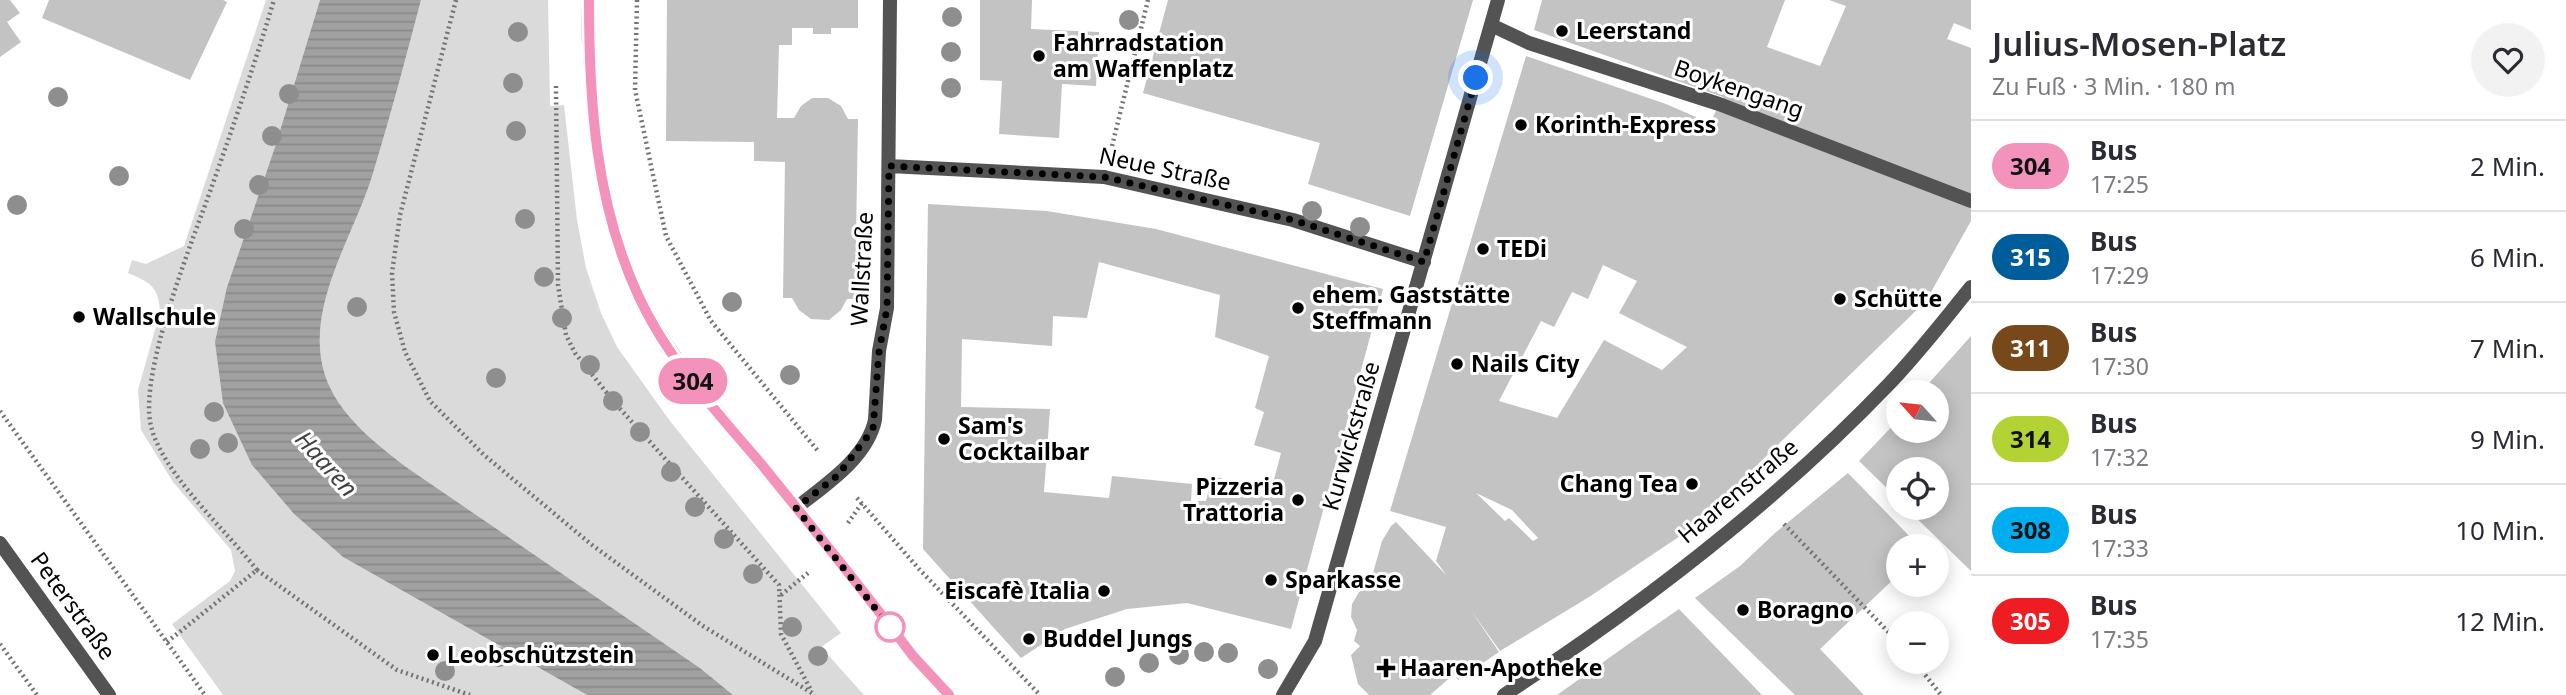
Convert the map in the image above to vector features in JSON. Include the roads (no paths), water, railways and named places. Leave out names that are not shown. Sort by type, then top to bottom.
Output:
[{"type":"main road","points":[[589,0],[589,76],[596,154],[611,216],[638,295],[677,361],[913,656],[949,695]]},
{"type":"street","name":"Wallstraße","points":[[796,508],[838,475],[864,443],[875,421],[879,352],[887,308],[890,0]]},
{"type":"street","name":"Kurwickstraße","points":[[1283,695],[1315,641],[1498,0]]},
{"type":"street","name":"Boykengang","points":[[1491,25],[1530,43],[1744,114],[1971,201]]},
{"type":"street","name":"Neue Straße","points":[[889,166],[1104,177],[1293,220],[1424,262]]},
{"type":"street","name":"Haarenstraße","points":[[1504,695],[1597,635],[1763,504],[1889,384],[1971,287]]},
{"type":"street","name":"Peterstraße","points":[[0,543],[110,695]]},
{"type":"water","name":"Haaren","points":[[320,0],[421,0],[374,170],[326,297],[320,349],[331,390],[360,428],[409,469],[700,668],[733,695],[587,695],[343,557],[294,514],[252,465],[223,403],[215,342],[227,287],[275,147]]},
{"type":"place","name":"Leerstand","points":[[1562,31]]},
{"type":"place","name":"Fahrradstation am Waffenplatz","points":[[1039,56]]},
{"type":"place","name":"Korinth-Express","points":[[1521,125]]},
{"type":"place","name":"TEDi","points":[[1483,249]]},
{"type":"place","name":"Schütte","points":[[1840,299]]},
{"type":"place","name":"ehem. Gaststätte Steffmann","points":[[1298,308]]},
{"type":"place","name":"Wallschule","points":[[79,317]]},
{"type":"place","name":"Nails City","points":[[1457,364]]},
{"type":"place","name":"Sam's Cocktailbar","points":[[944,439]]},
{"type":"place","name":"Chang Tea","points":[[1692,484]]},
{"type":"place","name":"Pizzeria Trattoria","points":[[1298,500]]},
{"type":"place","name":"Sparkasse","points":[[1271,580]]},
{"type":"place","name":"Eiscafè Italia","points":[[1104,591]]},
{"type":"place","name":"Boragno","points":[[1743,610]]},
{"type":"place","name":"Buddel Jungs","points":[[1029,639]]},
{"type":"place","name":"Leobschützstein","points":[[433,655]]},
{"type":"place","name":"Haaren-Apotheke","points":[[1386,668]]}]
